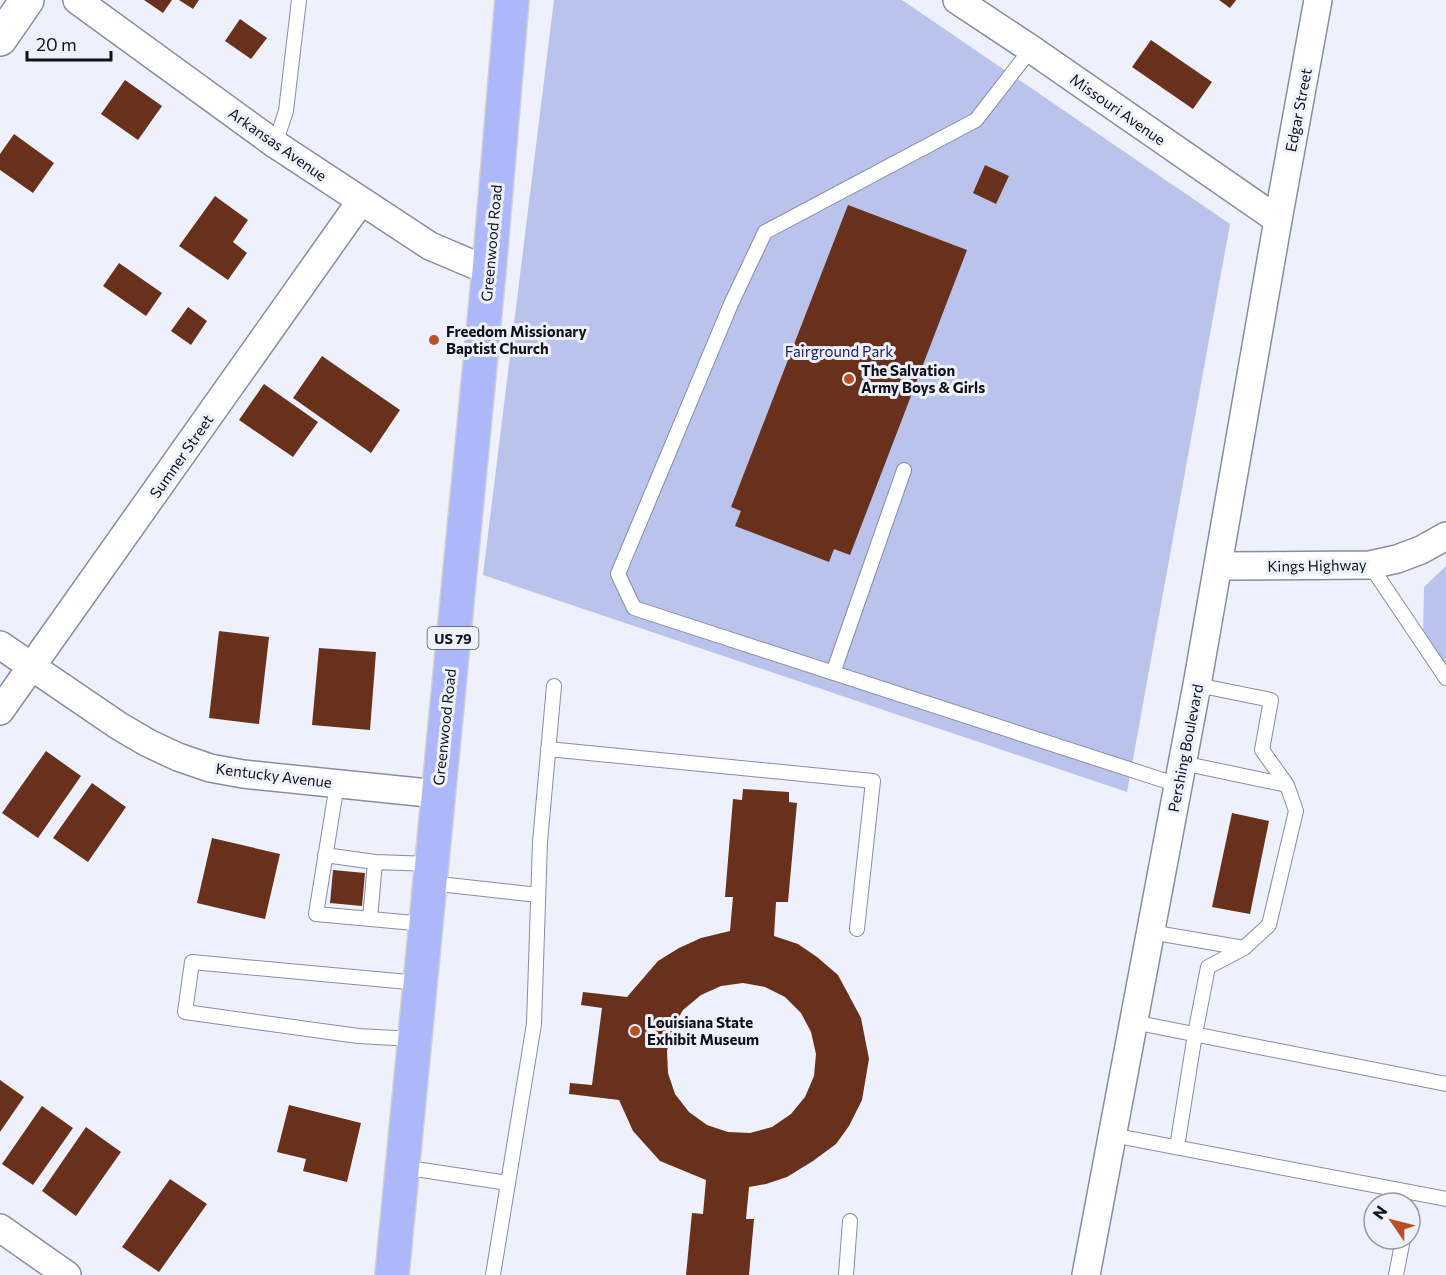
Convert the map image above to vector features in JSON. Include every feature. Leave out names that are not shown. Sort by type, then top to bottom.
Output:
[{"type":"main road","name":"Greenwood Road","points":[[392,1275],[489,271],[512,0]]},
{"type":"street","points":[[0,39],[27,0]]},
{"type":"street","name":"Arkansas Avenue","points":[[77,0],[275,144],[361,201],[430,246],[489,271]]},
{"type":"street","name":"Missouri Avenue","points":[[957,0],[1278,220]]},
{"type":"street","name":"Edgar Street","points":[[1278,220],[1318,0]]},
{"type":"street","name":"Sumner Street","points":[[0,711],[361,201]]},
{"type":"street","name":"Pershing Boulevard","points":[[1086,1275],[1197,685],[1278,220]]},
{"type":"street","name":"Kings Highway","points":[[1218,566],[1370,566],[1420,550],[1446,536]]},
{"type":"street","name":"Kentucky Avenue","points":[[0,645],[119,726],[148,743],[210,768],[243,774],[438,794]]},
{"type":"street","points":[[0,1228],[57,1272]]},
{"type":"lane","points":[[275,144],[286,111],[299,0]]},
{"type":"lane","points":[[1031,49],[976,120],[765,231],[731,304],[618,574],[634,608],[833,673],[1180,774],[1287,785]]},
{"type":"lane","points":[[833,673],[904,470]]},
{"type":"lane","points":[[1370,566],[1446,678]]},
{"type":"lane","points":[[1177,1147],[1208,968],[1244,948],[1269,925],[1296,811],[1287,785],[1262,750],[1271,700],[1197,685]]},
{"type":"lane","points":[[493,1275],[534,1024],[540,842],[554,686]]},
{"type":"lane","points":[[548,749],[873,782],[857,929]]},
{"type":"lane","points":[[337,784],[316,914],[425,924]]},
{"type":"lane","points":[[326,855],[375,862],[538,895]]},
{"type":"lane","points":[[370,919],[375,862]]},
{"type":"lane","points":[[1150,932],[1244,948]]},
{"type":"lane","points":[[414,1040],[358,1036],[185,1012],[192,962],[419,983]]},
{"type":"lane","points":[[1133,1022],[1446,1084]]},
{"type":"lane","points":[[1112,1135],[1379,1191]]},
{"type":"lane","points":[[402,1167],[508,1183]]},
{"type":"lane","points":[[1422,1198],[1446,1199]]},
{"type":"lane","points":[[846,1275],[850,1221]]},
{"type":"lane","points":[[1396,1275],[1401,1251]]},
{"type":"green space","name":"Fairground Park","points":[[554,0],[902,0],[1230,224],[1127,792],[483,575]]},
{"type":"green space","points":[[1446,566],[1446,667],[1423,636],[1424,587]]},
{"type":"building","points":[[144,0],[172,0],[163,13]]},
{"type":"building","points":[[179,0],[199,0],[193,9]]},
{"type":"building","points":[[1219,0],[1236,0],[1230,8]]},
{"type":"building","points":[[240,19],[267,38],[251,59],[225,41]]},
{"type":"building","points":[[1151,40],[1212,82],[1193,109],[1132,67]]},
{"type":"building","points":[[125,80],[162,106],[138,140],[101,114]]},
{"type":"building","points":[[14,134],[54,163],[33,193],[0,170],[0,154]]},
{"type":"building","points":[[985,165],[1009,176],[996,204],[973,193]]},
{"type":"building","points":[[215,196],[248,220],[233,242],[247,253],[228,280],[179,246]]},
{"type":"building","name":"The Salvation Army Boys & Girls","points":[[848,205],[967,250],[850,555],[834,549],[829,562],[735,526],[741,511],[731,507]]},
{"type":"building","points":[[119,263],[162,293],[146,316],[103,286]]},
{"type":"building","points":[[188,307],[207,321],[191,345],[171,331]]},
{"type":"building","points":[[322,356],[400,410],[371,453],[293,398]]},
{"type":"building","points":[[264,384],[318,422],[293,457],[239,420]]},
{"type":"building","points":[[219,631],[269,637],[259,724],[209,718]]},
{"type":"building","points":[[319,648],[376,652],[370,730],[312,725]]},
{"type":"building","points":[[46,751],[81,776],[38,838],[2,813]]},
{"type":"building","points":[[92,783],[126,807],[88,862],[53,838]]},
{"type":"building","name":"Louisiana State Exhibit Museum","points":[[743,789],[789,792],[789,802],[797,803],[788,902],[776,902],[774,936],[798,944],[838,975],[861,1018],[869,1059],[862,1100],[849,1126],[836,1144],[787,1177],[749,1187],[746,1219],[754,1219],[749,1275],[686,1275],[692,1213],[703,1214],[706,1180],[660,1161],[633,1131],[619,1100],[569,1094],[570,1083],[592,1085],[602,1008],[581,1005],[583,992],[627,997],[658,961],[701,938],[730,931],[733,897],[725,897],[733,799],[742,800]],"holes":[[[743,983],[765,987],[785,997],[801,1013],[811,1032],[816,1054],[814,1076],[805,1097],[791,1114],[772,1127],[750,1133],[728,1132],[707,1125],[689,1112],[675,1094],[668,1073],[667,1051],[672,1029],[683,1010],[701,995],[721,986]]]},
{"type":"building","points":[[1232,813],[1269,821],[1250,914],[1212,907]]},
{"type":"building","points":[[212,838],[280,854],[265,919],[197,903]]},
{"type":"building","points":[[333,870],[365,873],[362,906],[330,903]]},
{"type":"building","points":[[0,1080],[24,1097],[0,1132]]},
{"type":"building","points":[[289,1105],[361,1123],[347,1182],[303,1171],[306,1159],[277,1152]]},
{"type":"building","points":[[42,1106],[73,1128],[33,1185],[2,1164]]},
{"type":"building","points":[[86,1127],[121,1152],[76,1216],[42,1191]]},
{"type":"building","points":[[170,1179],[207,1204],[159,1272],[122,1247]]},
{"type":"place","name":"Freedom Missionary Baptist Church","points":[[434,340]]},
{"type":"place","name":"The Salvation Army Boys & Girls","points":[[849,379]]},
{"type":"place","name":"Louisiana State Exhibit Museum","points":[[635,1031]]}]
